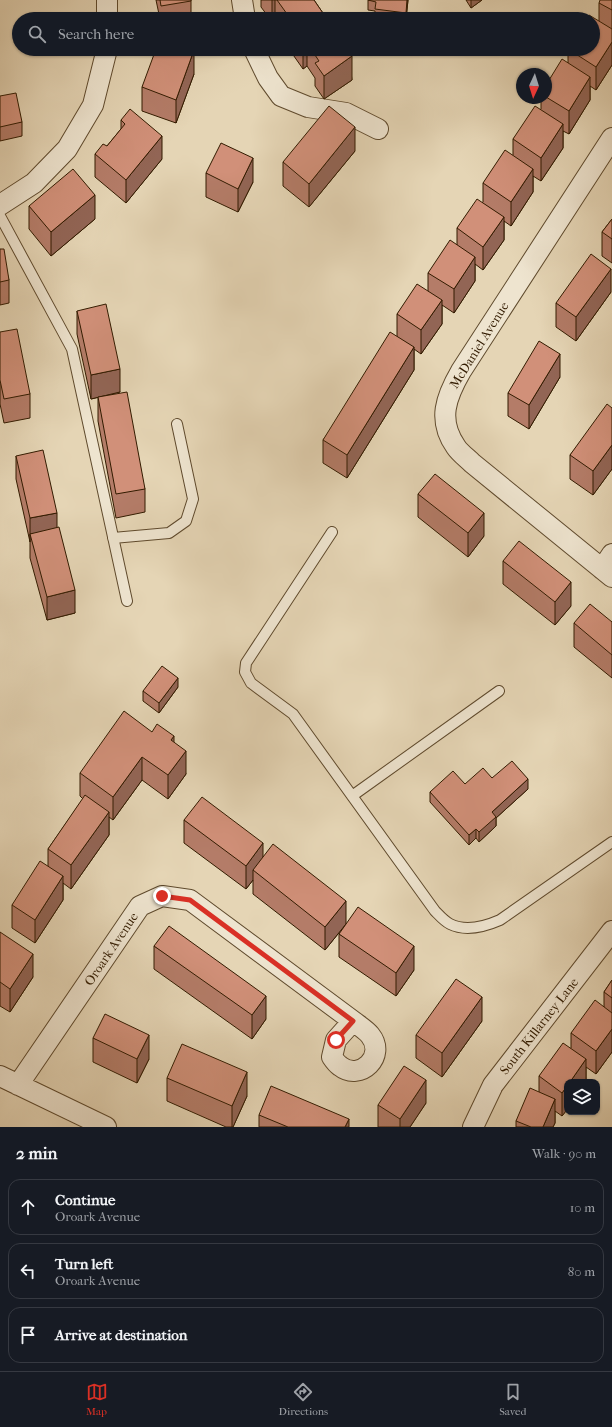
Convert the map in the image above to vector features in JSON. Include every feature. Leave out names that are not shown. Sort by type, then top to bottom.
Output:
[{"type":"street","points":[[107,0],[107,12]]},
{"type":"street","points":[[242,0],[243,12]]},
{"type":"street","points":[[0,205],[34,183],[67,149],[93,105],[105,56]]},
{"type":"street","points":[[257,56],[268,78],[281,96],[308,107],[346,113],[378,129]]},
{"type":"street","name":"McDaniel Avenue","points":[[609,567],[472,463],[457,448],[447,430],[445,410],[450,391],[461,371],[612,138]]},
{"type":"street","name":"Oroark Avenue","points":[[18,1085],[140,906],[162,896],[190,900],[353,1021]]},
{"type":"street","name":"South Killarney Lane","points":[[473,1127],[494,1085],[612,931]]},
{"type":"street","points":[[0,1076],[106,1127]]},
{"type":"lane","points":[[0,216],[72,348],[127,601]]},
{"type":"lane","points":[[113,538],[169,533],[186,521],[193,499],[177,424]]},
{"type":"lane","points":[[332,532],[246,663],[245,672],[251,683],[293,714],[435,911],[450,924],[466,928],[483,927],[500,920],[612,842]]},
{"type":"lane","points":[[352,796],[499,691]]},
{"type":"building","points":[[160,0],[191,0],[191,1],[161,6]]},
{"type":"building","points":[[277,0],[314,0],[322,12],[286,12]]},
{"type":"building","points":[[368,0],[407,0],[406,12],[375,9],[376,2]]},
{"type":"building","points":[[600,0],[612,0],[612,10],[599,3]]},
{"type":"building","points":[[600,22],[612,29],[612,42],[596,67],[579,56],[600,56]]},
{"type":"building","points":[[153,56],[192,56],[176,100],[142,87]]},
{"type":"building","points":[[316,56],[352,56],[324,76],[315,63],[319,61]]},
{"type":"building","points":[[562,59],[590,77],[569,111],[552,101],[552,75]]},
{"type":"building","points":[[16,93],[22,122],[0,127],[0,96]]},
{"type":"building","points":[[329,106],[355,127],[309,184],[283,162]]},
{"type":"building","points":[[535,106],[563,124],[541,158],[513,139]]},
{"type":"building","points":[[130,109],[162,136],[126,180],[95,154],[103,144],[107,146],[125,124],[121,120]]},
{"type":"building","points":[[221,143],[253,158],[238,189],[206,173]]},
{"type":"building","points":[[505,150],[533,169],[511,202],[483,183]]},
{"type":"building","points":[[73,169],[95,195],[51,232],[29,206]]},
{"type":"building","points":[[477,199],[504,217],[483,247],[457,228]]},
{"type":"building","points":[[612,219],[612,239],[602,232]]},
{"type":"building","points":[[450,240],[475,257],[454,289],[428,273]]},
{"type":"building","points":[[0,249],[4,249],[9,280],[0,282]]},
{"type":"building","points":[[591,254],[611,269],[576,317],[556,303]]},
{"type":"building","points":[[417,284],[442,300],[421,330],[397,314]]},
{"type":"building","points":[[106,304],[120,369],[91,375],[77,311]]},
{"type":"building","points":[[17,329],[30,394],[4,399],[0,380],[0,332]]},
{"type":"building","points":[[390,332],[414,347],[347,455],[323,440]]},
{"type":"building","points":[[539,341],[560,354],[529,405],[508,393]]},
{"type":"building","points":[[127,392],[145,489],[116,494],[98,397]]},
{"type":"building","points":[[607,404],[612,408],[612,445],[593,471],[570,455]]},
{"type":"building","points":[[43,450],[57,513],[30,518],[16,456]]},
{"type":"building","points":[[435,474],[484,513],[468,533],[418,494]]},
{"type":"building","points":[[59,527],[75,590],[47,597],[30,534]]},
{"type":"building","points":[[519,541],[571,582],[555,602],[503,561]]},
{"type":"building","points":[[590,604],[612,622],[612,655],[574,623]]},
{"type":"building","points":[[162,666],[178,678],[159,703],[143,691]]},
{"type":"building","points":[[124,711],[152,732],[157,724],[174,736],[171,740],[186,751],[168,775],[142,757],[113,797],[80,773]]},
{"type":"building","points":[[512,761],[528,779],[492,812],[496,817],[479,832],[476,829],[469,835],[430,792],[453,771],[465,784],[483,768],[492,778]]},
{"type":"building","points":[[85,795],[109,812],[71,865],[48,849]]},
{"type":"building","points":[[202,797],[263,843],[246,866],[184,820]]},
{"type":"building","points":[[273,844],[346,901],[325,927],[253,870]]},
{"type":"building","points":[[40,861],[63,876],[35,920],[12,905]]},
{"type":"building","points":[[358,907],[414,946],[396,973],[339,934]]},
{"type":"building","points":[[169,926],[266,996],[252,1015],[154,946]]},
{"type":"building","points":[[0,932],[33,954],[10,989],[0,982]]},
{"type":"building","points":[[456,979],[482,997],[442,1053],[416,1035]]},
{"type":"building","points":[[612,980],[612,998],[604,992]]},
{"type":"building","points":[[595,1000],[612,1013],[612,1029],[596,1051],[571,1033]]},
{"type":"building","points":[[105,1014],[149,1035],[137,1059],[93,1038]]},
{"type":"building","points":[[563,1043],[586,1059],[572,1079],[564,1079],[564,1090],[562,1093],[539,1076]]},
{"type":"building","points":[[182,1044],[247,1072],[232,1106],[167,1078]]},
{"type":"building","points":[[404,1066],[426,1080],[400,1119],[378,1105]]},
{"type":"building","points":[[271,1086],[349,1119],[345,1127],[288,1127],[259,1115]]},
{"type":"building","points":[[530,1088],[555,1099],[543,1127],[531,1127],[516,1121]]},
{"type":"route","points":[[162,896],[190,900],[353,1021],[336,1040]]}]
